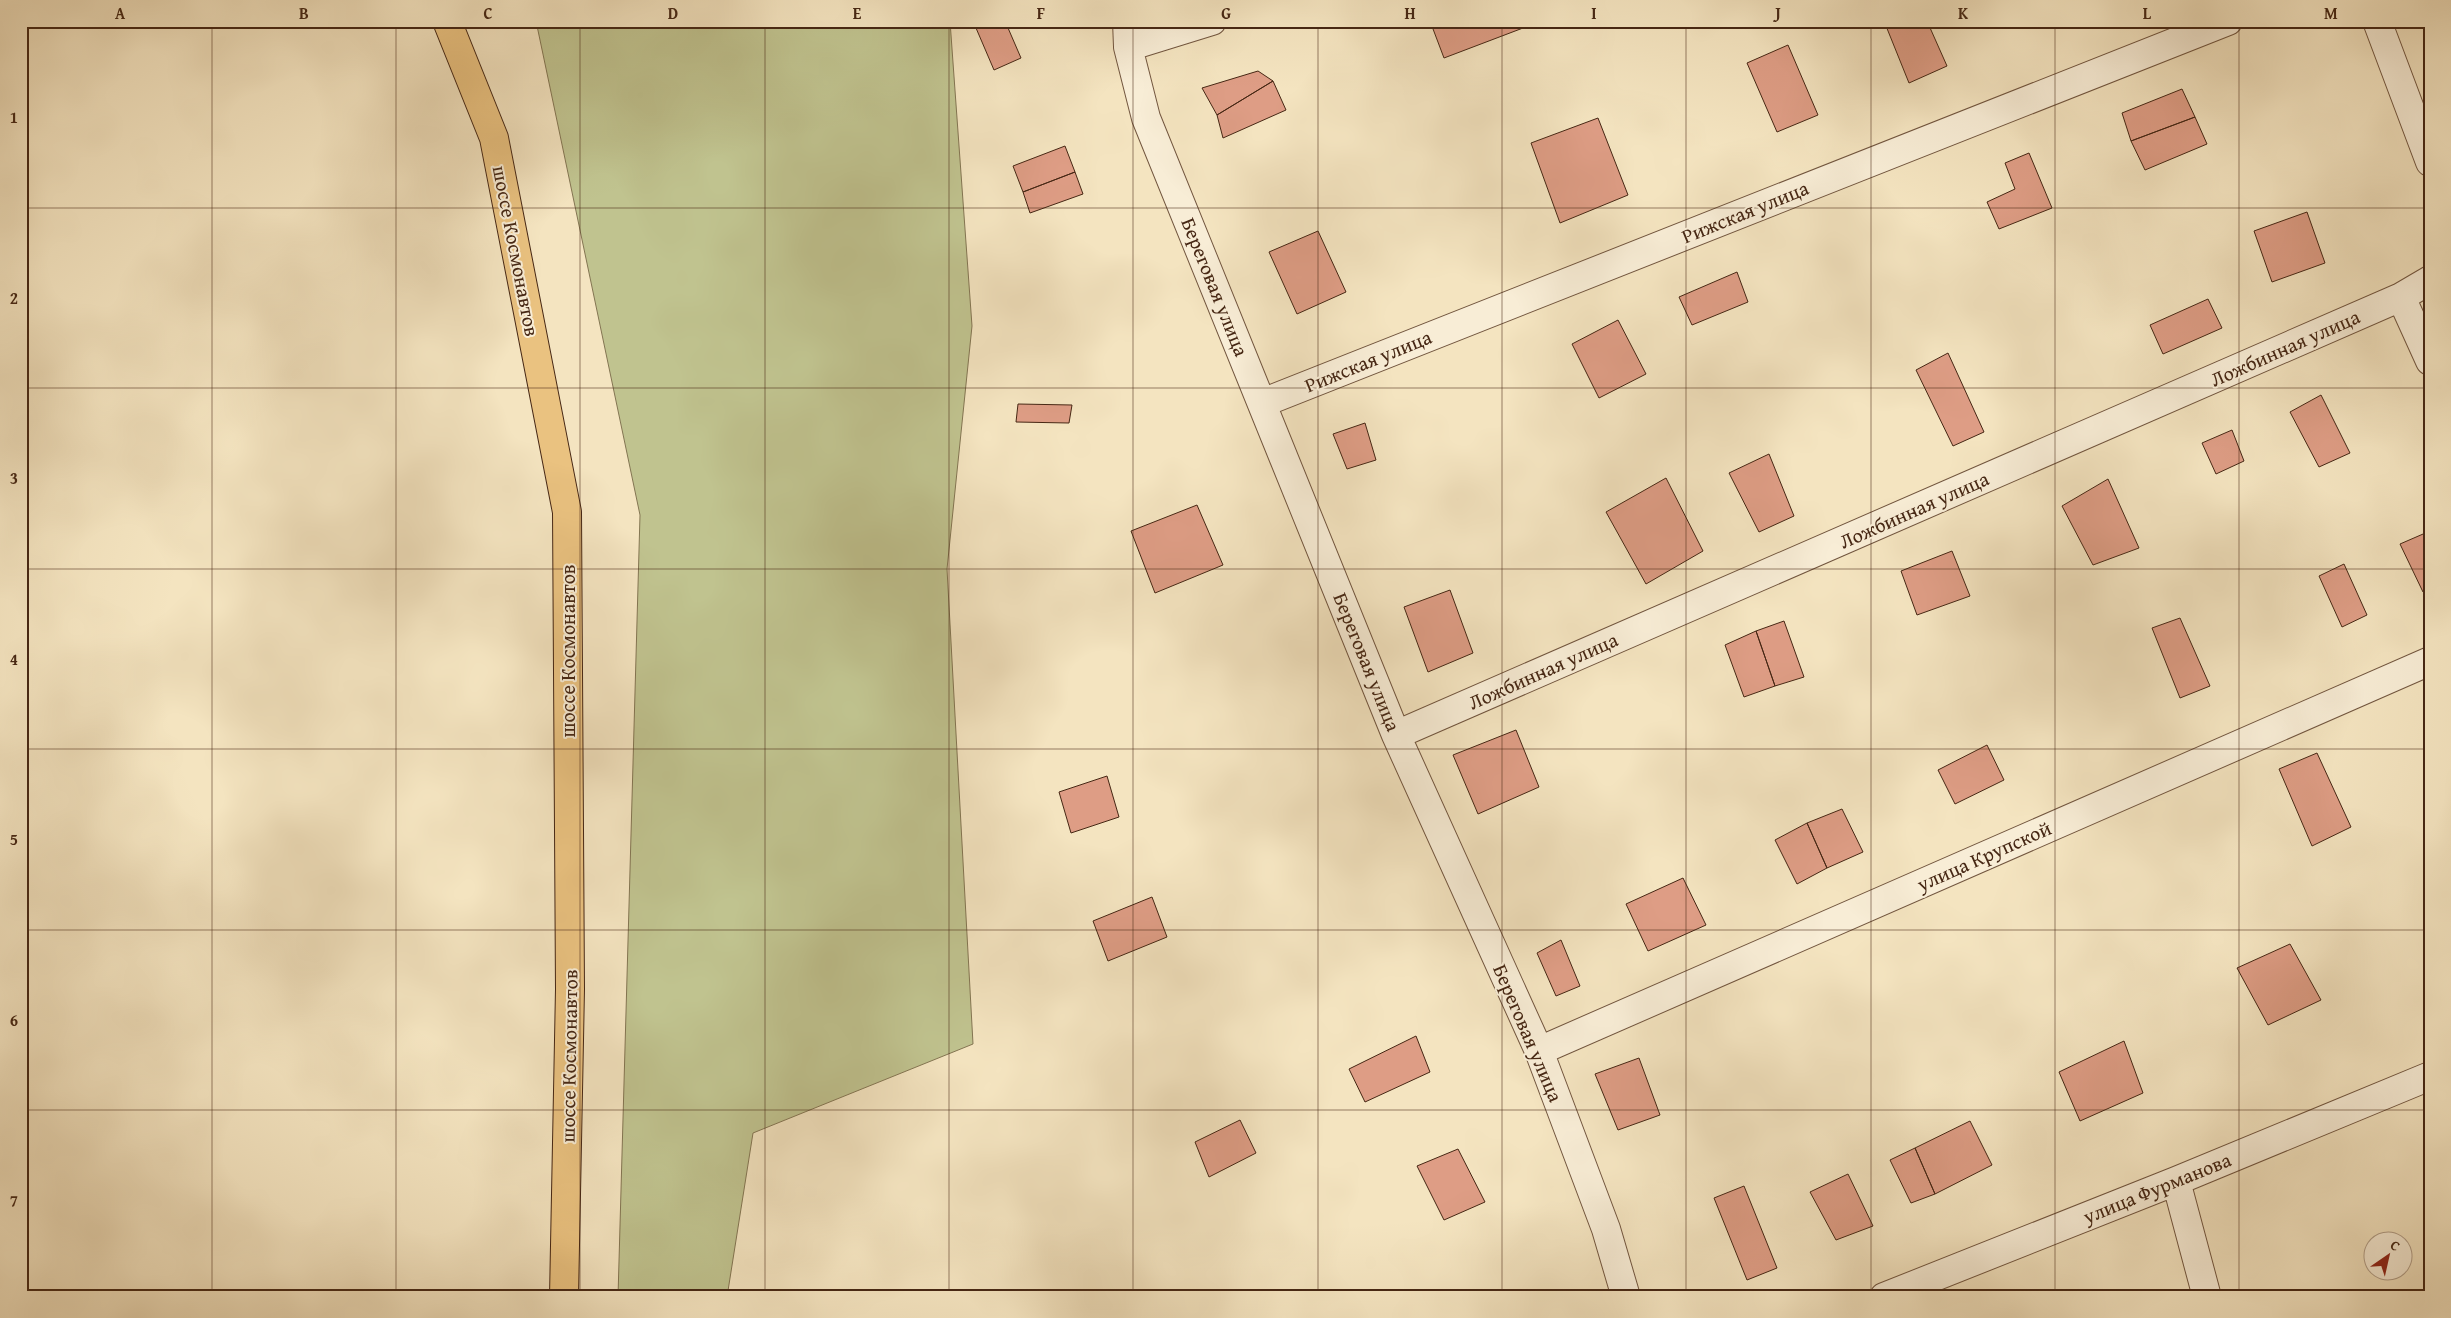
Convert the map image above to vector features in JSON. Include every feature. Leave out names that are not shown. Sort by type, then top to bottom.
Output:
[{"type":"main road","name":"шоссе Космонавтов","points":[[447,21],[494,138],[567,512],[570,989],[564,1297]]},
{"type":"street","points":[[1127,34],[1212,21]]},
{"type":"street","name":"Рижская улица","points":[[1262,403],[2228,21]]},
{"type":"street","points":[[2378,21],[2430,162]]},
{"type":"street","name":"Береговая улица","points":[[1127,34],[1146,118],[1396,735],[1539,1051],[1606,1229],[1626,1297]]},
{"type":"street","name":"Ложбинная улица","points":[[1396,735],[2401,297],[2430,280]]},
{"type":"street","points":[[2401,297],[2430,361]]},
{"type":"street","name":"улица Крупской","points":[[1539,1051],[2430,662]]},
{"type":"street","name":"улица Фурманова","points":[[1884,1297],[2176,1181],[2430,1076]]},
{"type":"street","points":[[2176,1181],[2207,1297]]},
{"type":"green space","points":[[536,21],[950,21],[972,326],[947,569],[973,1044],[753,1133],[727,1297],[618,1297],[640,515]]},
{"type":"building","points":[[973,21],[1005,21],[1021,58],[994,70]]},
{"type":"building","points":[[1430,21],[1521,21],[1523,28],[1444,58]]},
{"type":"building","points":[[1884,21],[1927,21],[1947,66],[1909,83]]},
{"type":"building","points":[[1788,45],[1818,115],[1777,132],[1747,63]]},
{"type":"building","points":[[1258,71],[1273,81],[1217,115],[1202,88]]},
{"type":"building","points":[[1273,81],[1286,110],[1223,138],[1217,115]]},
{"type":"building","points":[[2182,89],[2195,117],[2131,141],[2122,113]]},
{"type":"building","points":[[2195,117],[2207,144],[2145,170],[2131,141]]},
{"type":"building","points":[[1598,118],[1628,195],[1560,223],[1531,143]]},
{"type":"building","points":[[1065,146],[1075,172],[1023,192],[1013,166]]},
{"type":"building","points":[[2029,153],[2052,208],[1999,229],[1987,202],[2015,189],[2005,163]]},
{"type":"building","points":[[1075,172],[1083,194],[1030,213],[1023,192]]},
{"type":"building","points":[[2307,212],[2325,263],[2272,282],[2254,231]]},
{"type":"building","points":[[1318,231],[1346,292],[1297,314],[1269,252]]},
{"type":"building","points":[[1737,272],[1748,302],[1692,325],[1679,297]]},
{"type":"building","points":[[2208,299],[2222,328],[2163,354],[2150,325]]},
{"type":"building","points":[[1618,320],[1646,374],[1599,398],[1572,344]]},
{"type":"building","points":[[1948,353],[1984,432],[1953,446],[1916,370]]},
{"type":"building","points":[[2321,395],[2350,453],[2319,467],[2290,412]]},
{"type":"building","points":[[1018,404],[1072,405],[1069,423],[1016,422]]},
{"type":"building","points":[[1365,423],[1376,460],[1347,469],[1333,434]]},
{"type":"building","points":[[2232,430],[2244,461],[2216,474],[2202,443]]},
{"type":"building","points":[[1769,454],[1794,516],[1759,532],[1729,473]]},
{"type":"building","points":[[1666,478],[1703,551],[1646,584],[1606,512]]},
{"type":"building","points":[[2108,479],[2139,548],[2093,565],[2062,506]]},
{"type":"building","points":[[1197,505],[1223,565],[1155,593],[1131,531]]},
{"type":"building","points":[[2430,531],[2430,589],[2423,592],[2400,544]]},
{"type":"building","points":[[1952,551],[1970,596],[1917,615],[1901,571]]},
{"type":"building","points":[[2344,564],[2367,615],[2342,627],[2319,576]]},
{"type":"building","points":[[1450,590],[1473,653],[1428,672],[1404,607]]},
{"type":"building","points":[[2180,618],[2210,686],[2180,698],[2152,628]]},
{"type":"building","points":[[1784,621],[1804,677],[1775,686],[1756,631]]},
{"type":"building","points":[[1756,631],[1775,686],[1744,697],[1725,645]]},
{"type":"building","points":[[1516,730],[1539,787],[1478,814],[1453,755]]},
{"type":"building","points":[[1987,745],[2004,780],[1955,804],[1938,770]]},
{"type":"building","points":[[2317,753],[2351,827],[2312,846],[2279,769]]},
{"type":"building","points":[[1107,776],[1119,817],[1071,833],[1059,792]]},
{"type":"building","points":[[1842,809],[1863,852],[1827,868],[1807,823]]},
{"type":"building","points":[[1807,823],[1827,868],[1797,884],[1775,840]]},
{"type":"building","points":[[1683,878],[1706,925],[1648,951],[1626,904]]},
{"type":"building","points":[[1152,897],[1167,937],[1108,961],[1093,921]]},
{"type":"building","points":[[1561,940],[1580,986],[1556,996],[1537,953]]},
{"type":"building","points":[[2290,944],[2321,1000],[2268,1025],[2237,968]]},
{"type":"building","points":[[1416,1036],[1430,1072],[1365,1102],[1349,1069]]},
{"type":"building","points":[[2124,1041],[2143,1093],[2080,1121],[2059,1072]]},
{"type":"building","points":[[1639,1058],[1660,1115],[1618,1130],[1595,1074]]},
{"type":"building","points":[[1240,1120],[1256,1153],[1209,1177],[1195,1142]]},
{"type":"building","points":[[1970,1121],[1992,1165],[1935,1194],[1915,1148]]},
{"type":"building","points":[[1915,1148],[1935,1194],[1911,1203],[1890,1160]]},
{"type":"building","points":[[1458,1149],[1485,1202],[1444,1220],[1417,1166]]},
{"type":"building","points":[[1848,1174],[1873,1226],[1836,1240],[1810,1192]]},
{"type":"building","points":[[1744,1186],[1777,1268],[1747,1280],[1714,1198]]}]
